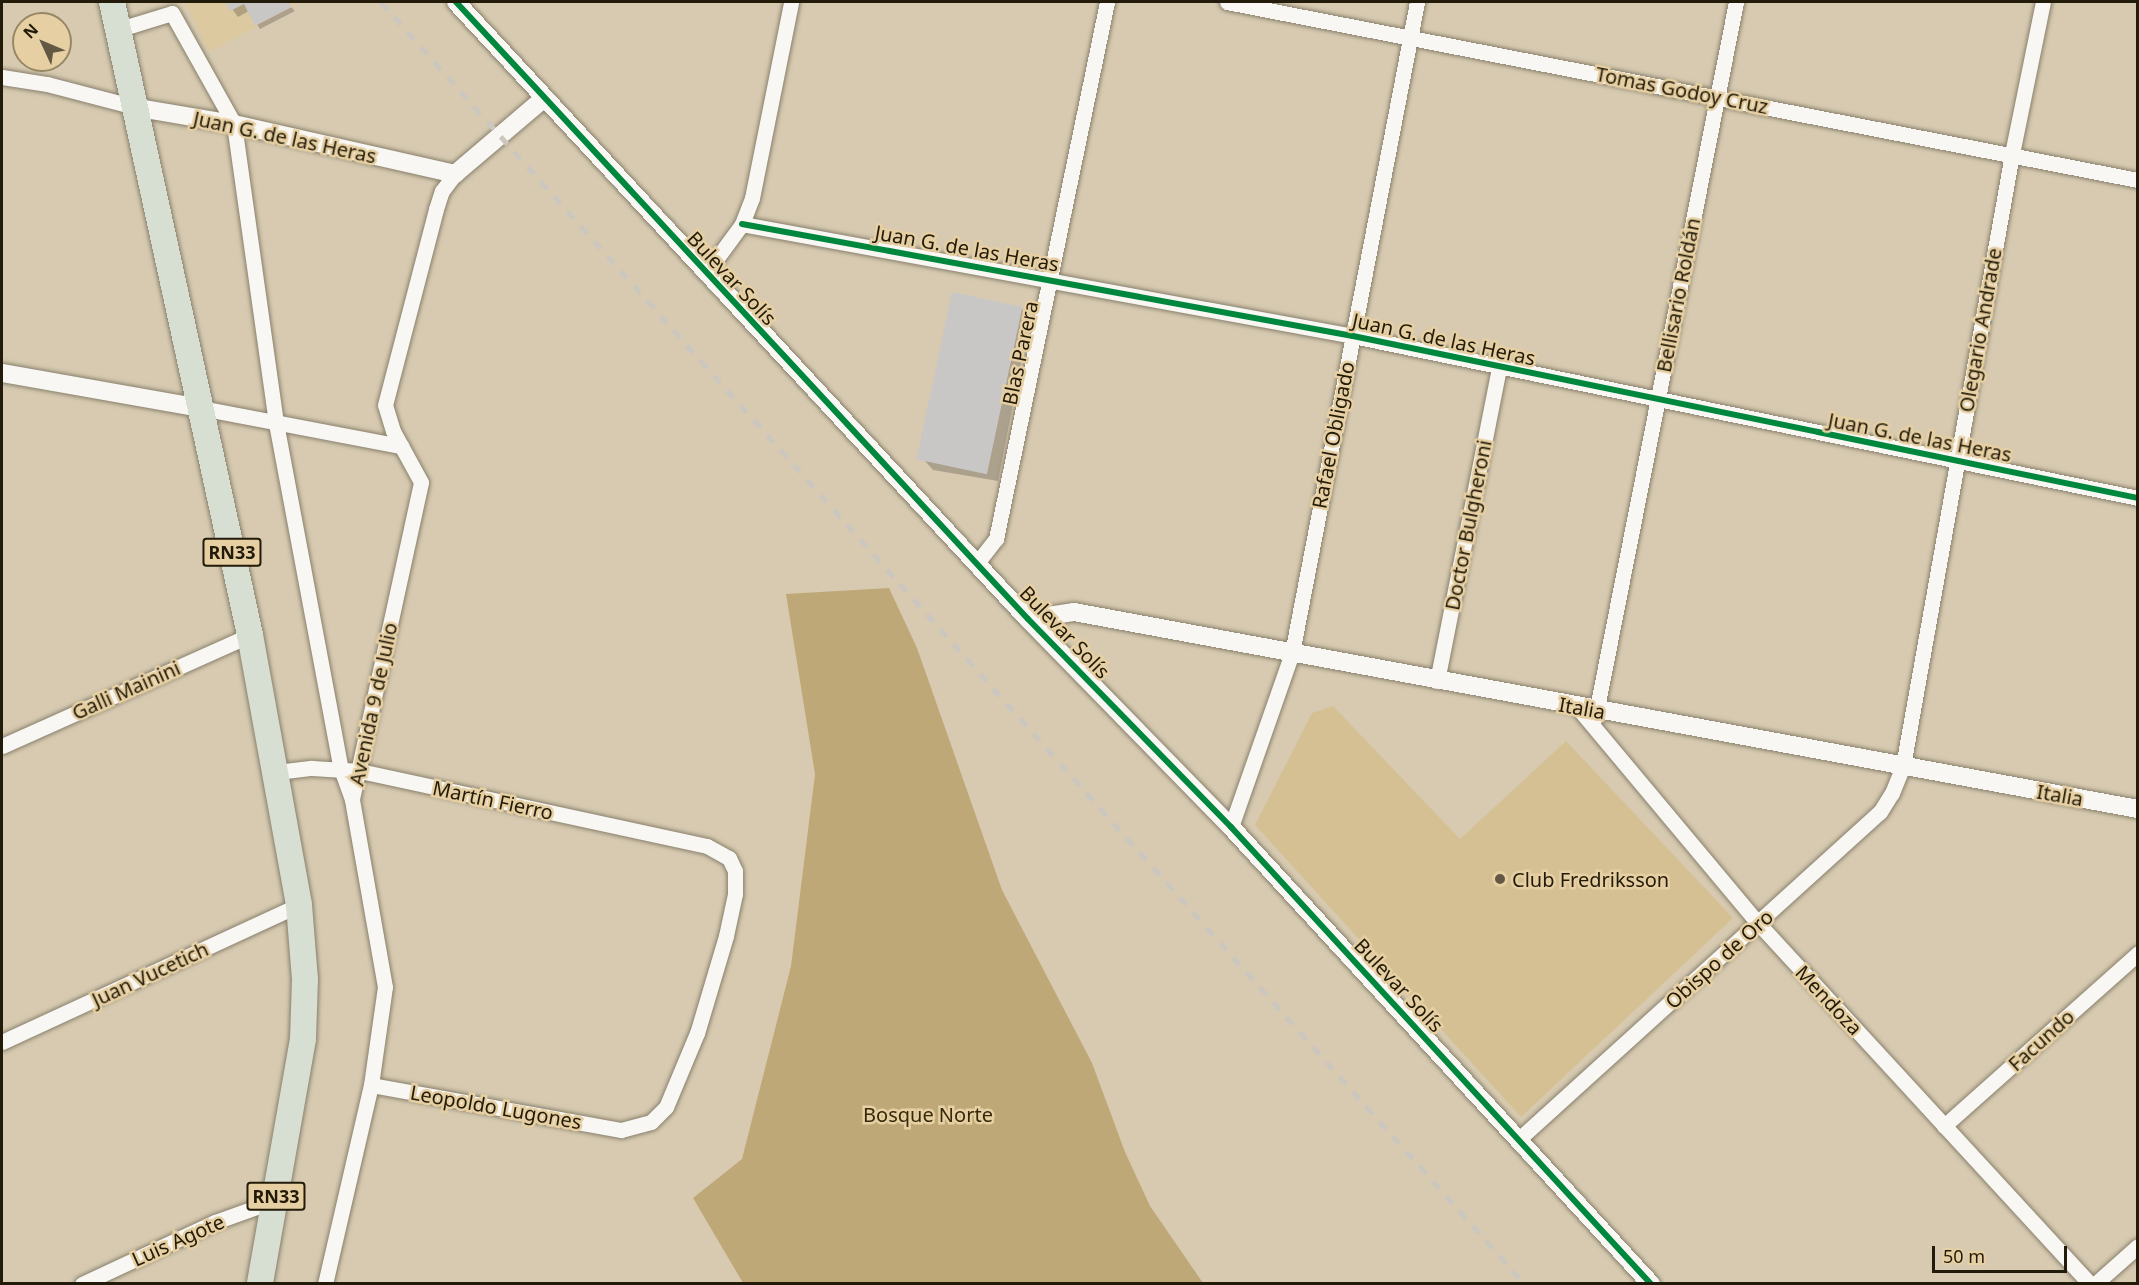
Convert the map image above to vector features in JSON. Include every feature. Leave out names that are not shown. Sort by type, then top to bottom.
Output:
[{"type":"highway","name":"RN33","points":[[112,2],[139,108],[250,634],[277,772],[298,905],[305,979],[303,1039],[260,1284]]},
{"type":"street","points":[[706,273],[742,224],[752,198],[791,2]]},
{"type":"street","name":"Blas Parera","points":[[977,563],[996,539],[1052,280],[1107,2]]},
{"type":"street","name":"Tomas Godoy Cruz","points":[[1227,2],[1411,35],[2138,180]]},
{"type":"street","name":"Rafael Obligado","points":[[1231,827],[1292,653],[1417,2]]},
{"type":"street","name":"Bellisario Roldán","points":[[1593,730],[1736,2]]},
{"type":"street","name":"Olegario Andrade","points":[[1903,766],[2012,154],[2043,2]]},
{"type":"street","name":"Bulevar Solís","points":[[459,3],[543,99],[1028,619],[1231,827],[1651,1284]]},
{"type":"street","points":[[120,29],[172,13],[234,124],[276,423],[341,769],[352,799]]},
{"type":"street","name":"Juan G. de las Heras","points":[[2,77],[47,84],[139,108],[234,124],[455,174]]},
{"type":"street","points":[[455,174],[543,99]]},
{"type":"street","name":"Avenida 9 de Julio","points":[[325,1284],[371,1085],[385,987],[352,799],[360,771],[421,482],[401,446],[385,405],[436,209],[442,191],[455,174]]},
{"type":"street","name":"Juan G. de las Heras","points":[[742,224],[1353,336],[1499,369],[2138,498]]},
{"type":"street","name":"Doctor Bulgheroni","points":[[1437,681],[1499,369]]},
{"type":"street","points":[[2,373],[401,446]]},
{"type":"street","name":"Italia","points":[[1028,619],[1074,612],[1578,708],[2138,809]]},
{"type":"street","name":"Galli Mainini","points":[[2,746],[250,634]]},
{"type":"street","name":"Mendoza","points":[[1578,708],[1593,730],[1758,923],[2090,1284]]},
{"type":"street","name":"Obispo de Oro","points":[[1519,1139],[1880,812],[1903,766]]},
{"type":"street","name":"Martín Fierro","points":[[277,772],[341,769],[360,771],[707,846],[729,858],[735,871],[735,894],[700,1023],[666,1107],[651,1122],[621,1130]]},
{"type":"street","name":"Juan Vucetich","points":[[2,1042],[298,905]]},
{"type":"street","name":"Facundo","points":[[1944,1126],[2138,954]]},
{"type":"street","name":"Leopoldo Lugones","points":[[371,1085],[621,1130]]},
{"type":"street","name":"Luis Agote","points":[[82,1284],[215,1222],[276,1200]]},
{"type":"street","points":[[2095,1284],[2138,1246]]},
{"type":"shaded area","points":[[185,2],[292,2],[296,6],[209,52]]},
{"type":"shaded area","name":"Club Fredriksson","points":[[1333,706],[1460,839],[1566,741],[1733,918],[1521,1117],[1255,825],[1312,713]]},
{"type":"green space","name":"Bosque Norte","points":[[889,588],[917,648],[1002,890],[1092,1063],[1125,1152],[1150,1206],[1203,1283],[743,1283],[693,1198],[742,1159],[791,966],[815,774],[786,594]]},
{"type":"building","points":[[225,2],[288,2],[292,7],[255,26],[244,4],[230,11]]},
{"type":"building","points":[[952,292],[1022,307],[987,474],[916,459]]},
{"type":"railway","points":[[381,2],[1525,1284]]},
{"type":"cycle path","points":[[456,2],[1028,619],[1231,827],[1651,1284]]},
{"type":"cycle path","points":[[742,224],[1353,336],[2138,498]]},
{"type":"place","name":"Club Fredriksson","points":[[1500,879]]}]
